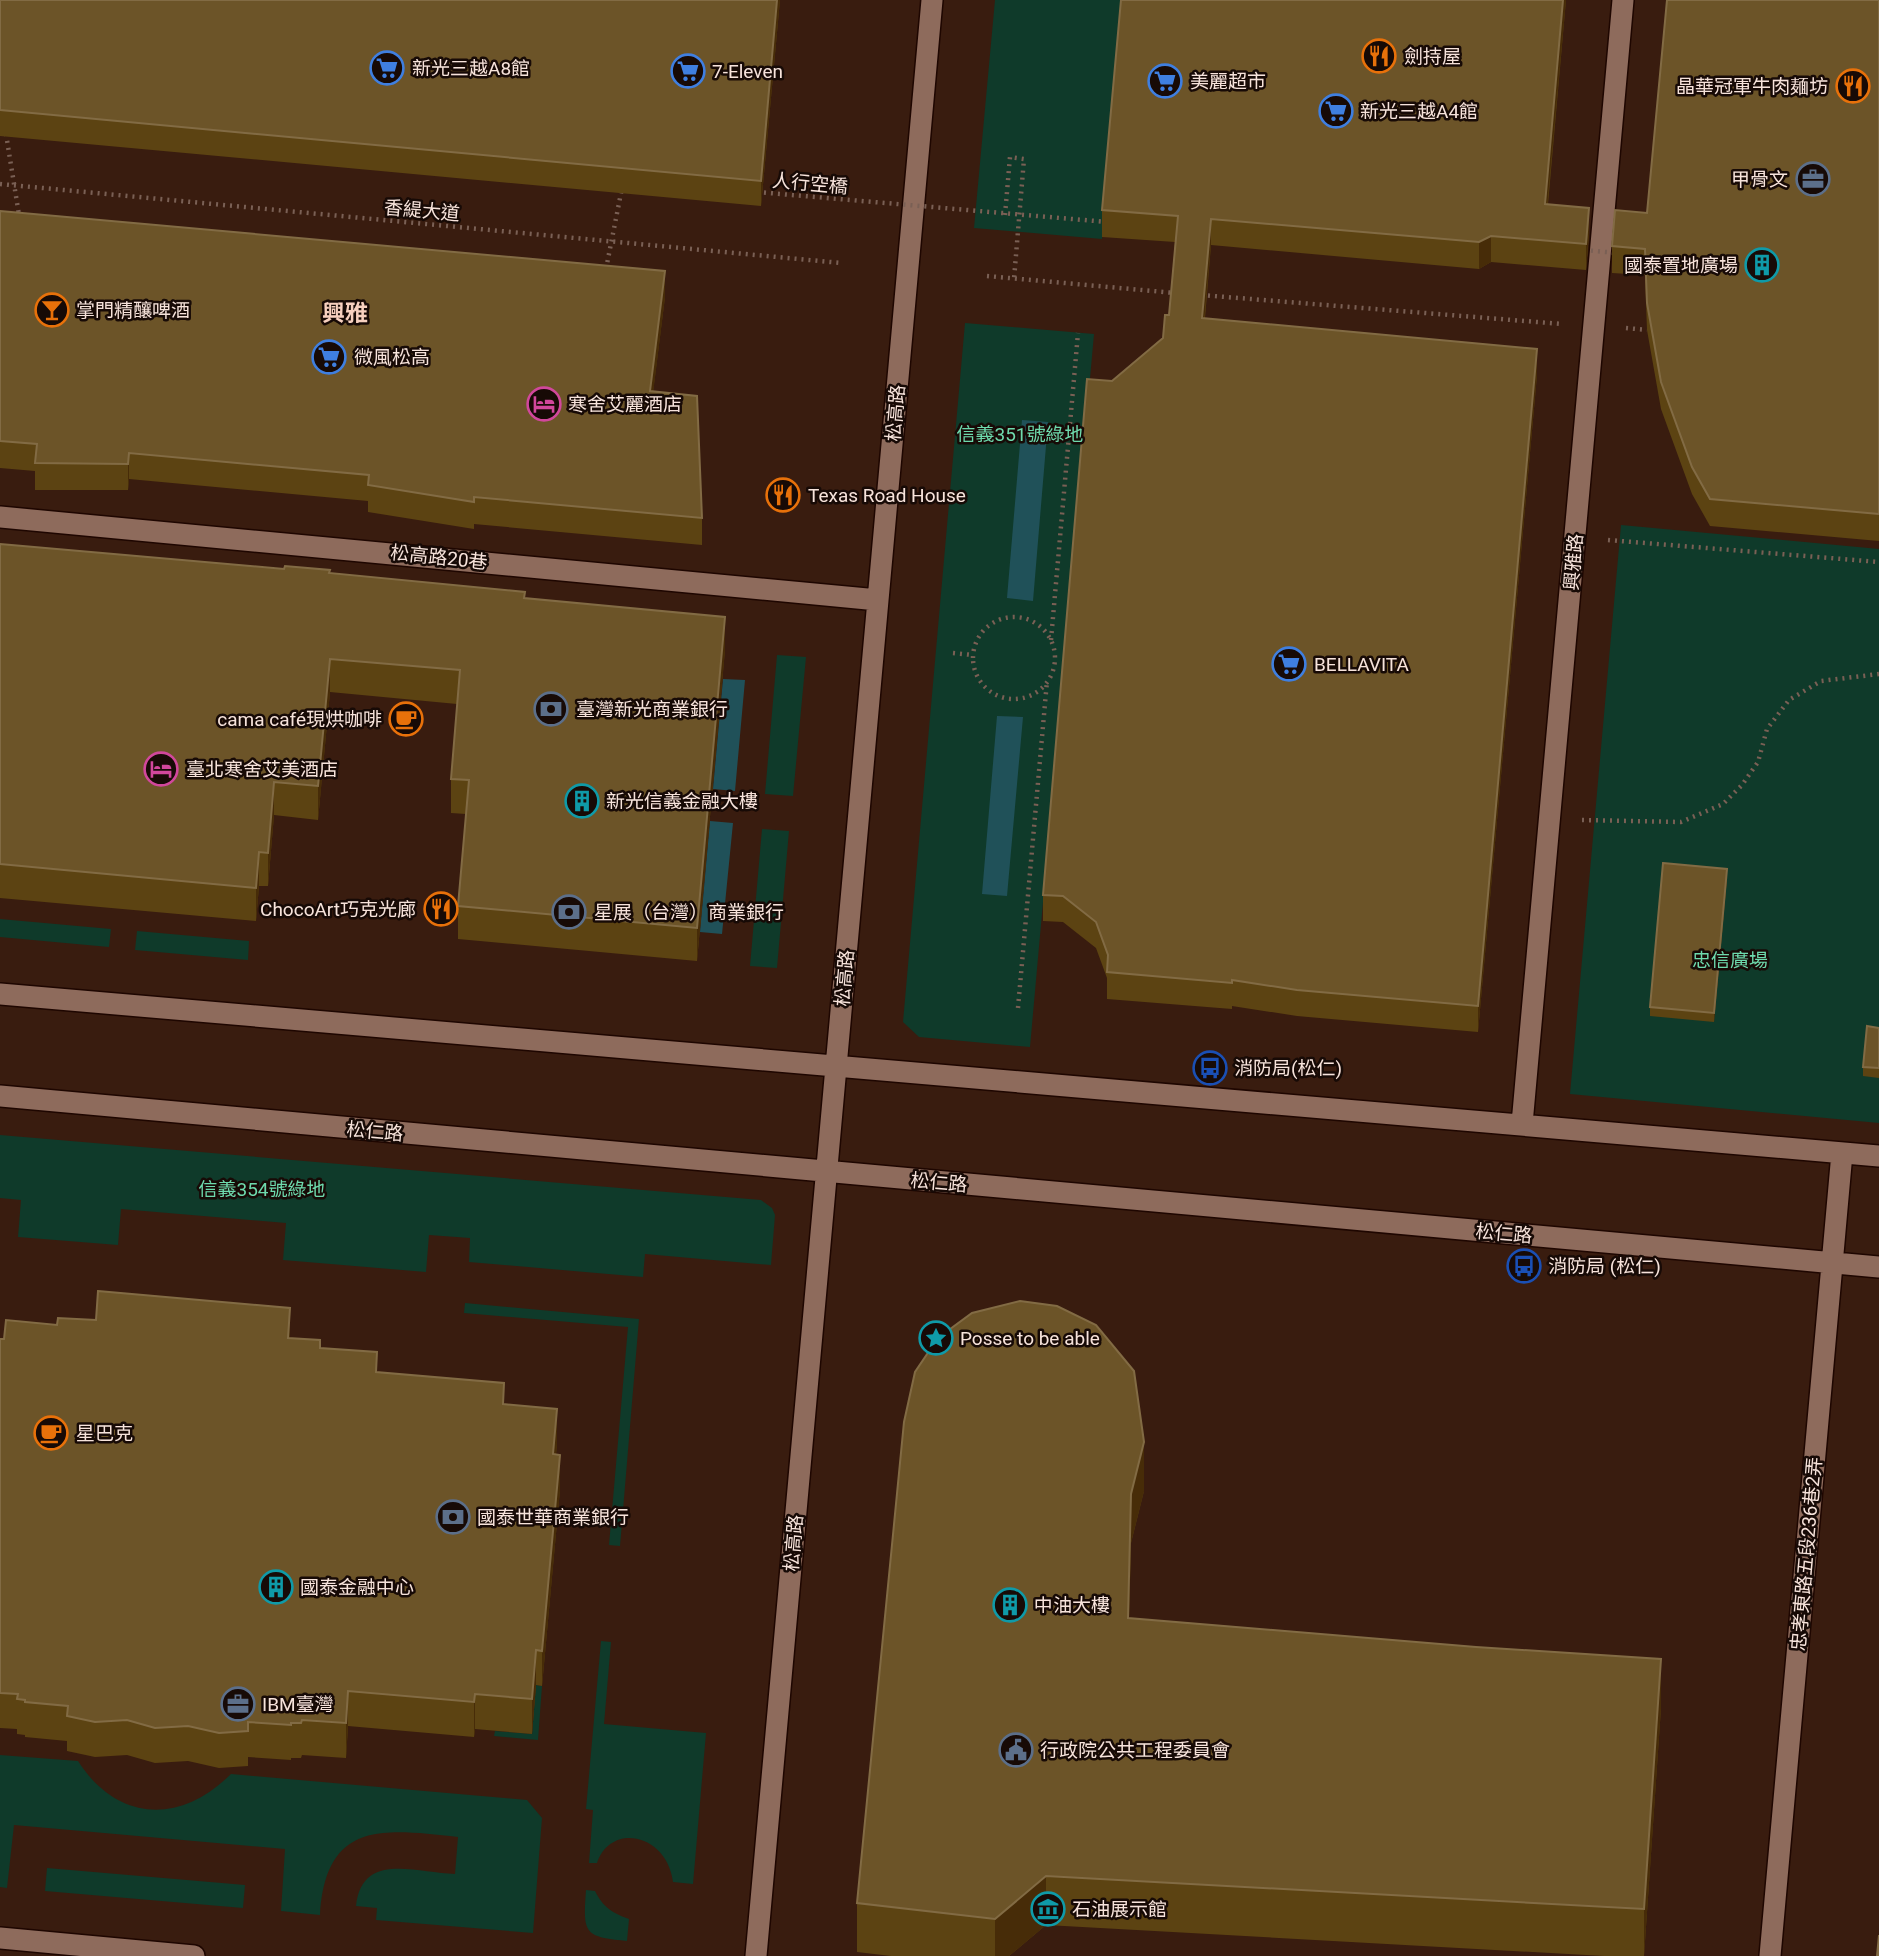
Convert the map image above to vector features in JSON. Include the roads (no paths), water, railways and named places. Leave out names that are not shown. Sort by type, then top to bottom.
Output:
[{"type":"street","name":"松高路","points":[[756,1956],[932,0]]},
{"type":"street","name":"興雅路","points":[[1522,1124],[1623,0]]},
{"type":"street","name":"松高路20巷","points":[[0,517],[878,600]]},
{"type":"street","points":[[0,994],[1879,1156]]},
{"type":"street","name":"松仁路","points":[[0,1096],[1879,1267]]},
{"type":"street","name":"忠孝東路五段236巷2弄","points":[[1770,1956],[1842,1153]]},
{"type":"street","points":[[0,1938],[194,1956]]},
{"type":"water","points":[[1022,420],[1048,422],[1033,601],[1007,598]]},
{"type":"water","points":[[723,679],[745,680],[735,791],[713,789]]},
{"type":"water","points":[[997,716],[1023,717],[1007,896],[982,894]]},
{"type":"water","points":[[710,821],[733,823],[722,934],[700,932]]},
{"type":"place","name":"劍持屋","points":[[1379,56]]},
{"type":"place","name":"新光三越A8館","points":[[387,68]]},
{"type":"place","name":"7-Eleven","points":[[688,71]]},
{"type":"place","name":"美麗超市","points":[[1165,81]]},
{"type":"place","name":"晶華冠軍牛肉麺坊","points":[[1853,86]]},
{"type":"place","name":"新光三越A4館","points":[[1336,111]]},
{"type":"place","name":"甲骨文","points":[[1813,179]]},
{"type":"place","name":"國泰置地廣場","points":[[1762,265]]},
{"type":"place","name":"掌門精釀啤酒","points":[[52,310]]},
{"type":"place","name":"微風松高","points":[[329,357]]},
{"type":"place","name":"寒舍艾麗酒店","points":[[544,404]]},
{"type":"place","name":"Texas Road House","points":[[783,495]]},
{"type":"place","name":"BELLAVITA","points":[[1289,664]]},
{"type":"place","name":"臺灣新光商業銀行","points":[[551,709]]},
{"type":"place","name":"cama café現烘咖啡","points":[[406,719]]},
{"type":"place","name":"臺北寒舍艾美酒店","points":[[161,769]]},
{"type":"place","name":"新光信義金融大樓","points":[[582,801]]},
{"type":"place","name":"ChocoArt巧克光廊","points":[[441,909]]},
{"type":"place","name":"星展（台灣）商業銀行","points":[[569,912]]},
{"type":"place","name":"消防局(松仁)","points":[[1210,1068]]},
{"type":"place","name":"消防局 (松仁)","points":[[1524,1266]]},
{"type":"place","name":"Posse to be able","points":[[936,1338]]},
{"type":"place","name":"星巴克","points":[[51,1433]]},
{"type":"place","name":"國泰世華商業銀行","points":[[453,1517]]},
{"type":"place","name":"國泰金融中心","points":[[276,1587]]},
{"type":"place","name":"中油大樓","points":[[1010,1605]]},
{"type":"place","name":"IBM臺灣","points":[[238,1704]]},
{"type":"place","name":"行政院公共工程委員會","points":[[1016,1750]]},
{"type":"place","name":"石油展示館","points":[[1048,1909]]},
{"type":"district","name":"興雅","points":[[345,313]]},
{"type":"park label","name":"信義351號綠地","points":[[1020,434]]},
{"type":"park label","name":"忠信廣場","points":[[1730,960]]},
{"type":"park label","name":"信義354號綠地","points":[[262,1189]]}]
